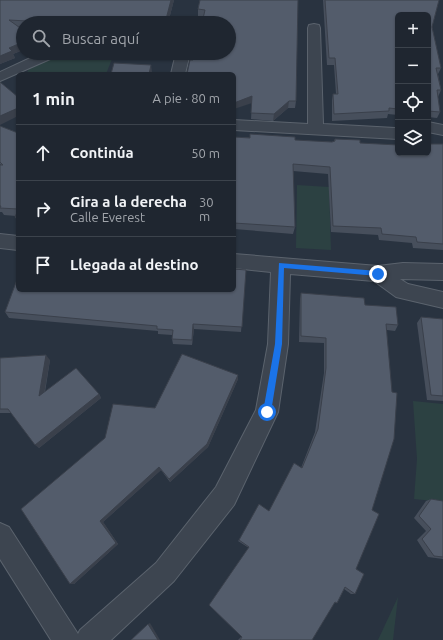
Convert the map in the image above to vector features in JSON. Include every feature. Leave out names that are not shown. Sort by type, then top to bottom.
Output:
[{"type":"street","points":[[314,28],[316,129]]},
{"type":"street","points":[[4,75],[37,60]]},
{"type":"street","points":[[178,72],[181,60]]},
{"type":"street","points":[[4,75],[16,82]]},
{"type":"street","points":[[236,125],[395,133]]},
{"type":"street","points":[[431,128],[443,130]]},
{"type":"street","points":[[431,140],[443,139]]},
{"type":"street","points":[[0,241],[16,243]]},
{"type":"street","points":[[236,261],[378,274],[403,271],[443,272]]},
{"type":"street","points":[[90,640],[165,572],[225,496],[267,412],[278,344],[281,265]]},
{"type":"street","points":[[378,274],[402,291],[443,300]]},
{"type":"street","points":[[0,536],[68,640]]},
{"type":"green space","points":[[50,60],[112,60],[107,72],[27,72],[29,69]]},
{"type":"green space","points":[[297,185],[329,187],[331,250],[296,248]]},
{"type":"green space","points":[[413,401],[443,404],[443,502],[414,499],[417,459]]},
{"type":"green space","points":[[398,597],[393,640],[378,640]]},
{"type":"building","points":[[0,0],[171,0],[167,16],[16,16],[16,20],[9,20],[16,25],[16,45],[9,48],[12,51],[0,56]]},
{"type":"building","points":[[200,0],[298,0],[296,101],[289,101],[274,114],[251,113],[252,96],[236,102],[236,72],[187,72],[190,60],[236,60],[236,16],[204,16],[205,10],[198,9]]},
{"type":"building","points":[[325,0],[439,0],[432,27],[441,68],[436,68],[441,90],[437,90],[440,112],[431,111],[431,12],[395,12],[395,109],[389,108],[389,111],[334,114],[333,94],[338,94],[335,58],[329,58]]},
{"type":"building","points":[[114,63],[151,65],[149,72],[112,72]]},
{"type":"building","points":[[0,82],[16,95],[16,109],[0,116]]},
{"type":"building","points":[[0,126],[16,132],[16,209],[0,208],[0,165],[3,165],[0,162]]},
{"type":"building","points":[[250,134],[295,137],[295,140],[332,142],[335,141],[335,139],[360,140],[360,143],[395,145],[395,156],[431,156],[431,144],[443,144],[443,244],[417,242],[416,237],[382,234],[381,228],[333,226],[330,167],[293,164],[295,227],[236,223],[236,137],[250,138]]},
{"type":"building","points":[[236,269],[246,270],[242,327],[193,324],[192,340],[172,339],[173,330],[157,329],[157,326],[5,312],[16,282],[16,292],[236,292]]},
{"type":"building","points":[[301,293],[364,298],[365,305],[396,307],[398,325],[386,324],[392,392],[397,393],[394,439],[372,510],[379,514],[356,569],[364,574],[355,594],[345,587],[337,603],[335,602],[312,640],[240,640],[242,637],[209,605],[249,547],[239,540],[259,504],[269,511],[294,463],[302,468],[318,429],[326,368],[326,338],[301,336]]},
{"type":"building","points":[[421,317],[443,319],[443,396],[431,395]]},
{"type":"building","points":[[182,354],[238,375],[207,444],[169,479],[159,467],[100,521],[116,543],[70,584],[21,509],[105,438],[113,404],[155,408]]},
{"type":"building","points":[[46,355],[39,396],[76,368],[99,394],[35,445],[8,409],[0,409],[0,358]]},
{"type":"building","points":[[431,499],[443,501],[443,557],[434,556],[422,539],[431,529],[419,516]]},
{"type":"building","points":[[148,624],[158,640],[131,640]]},
{"type":"route","points":[[267,412],[278,344],[281,265],[378,274]]}]
